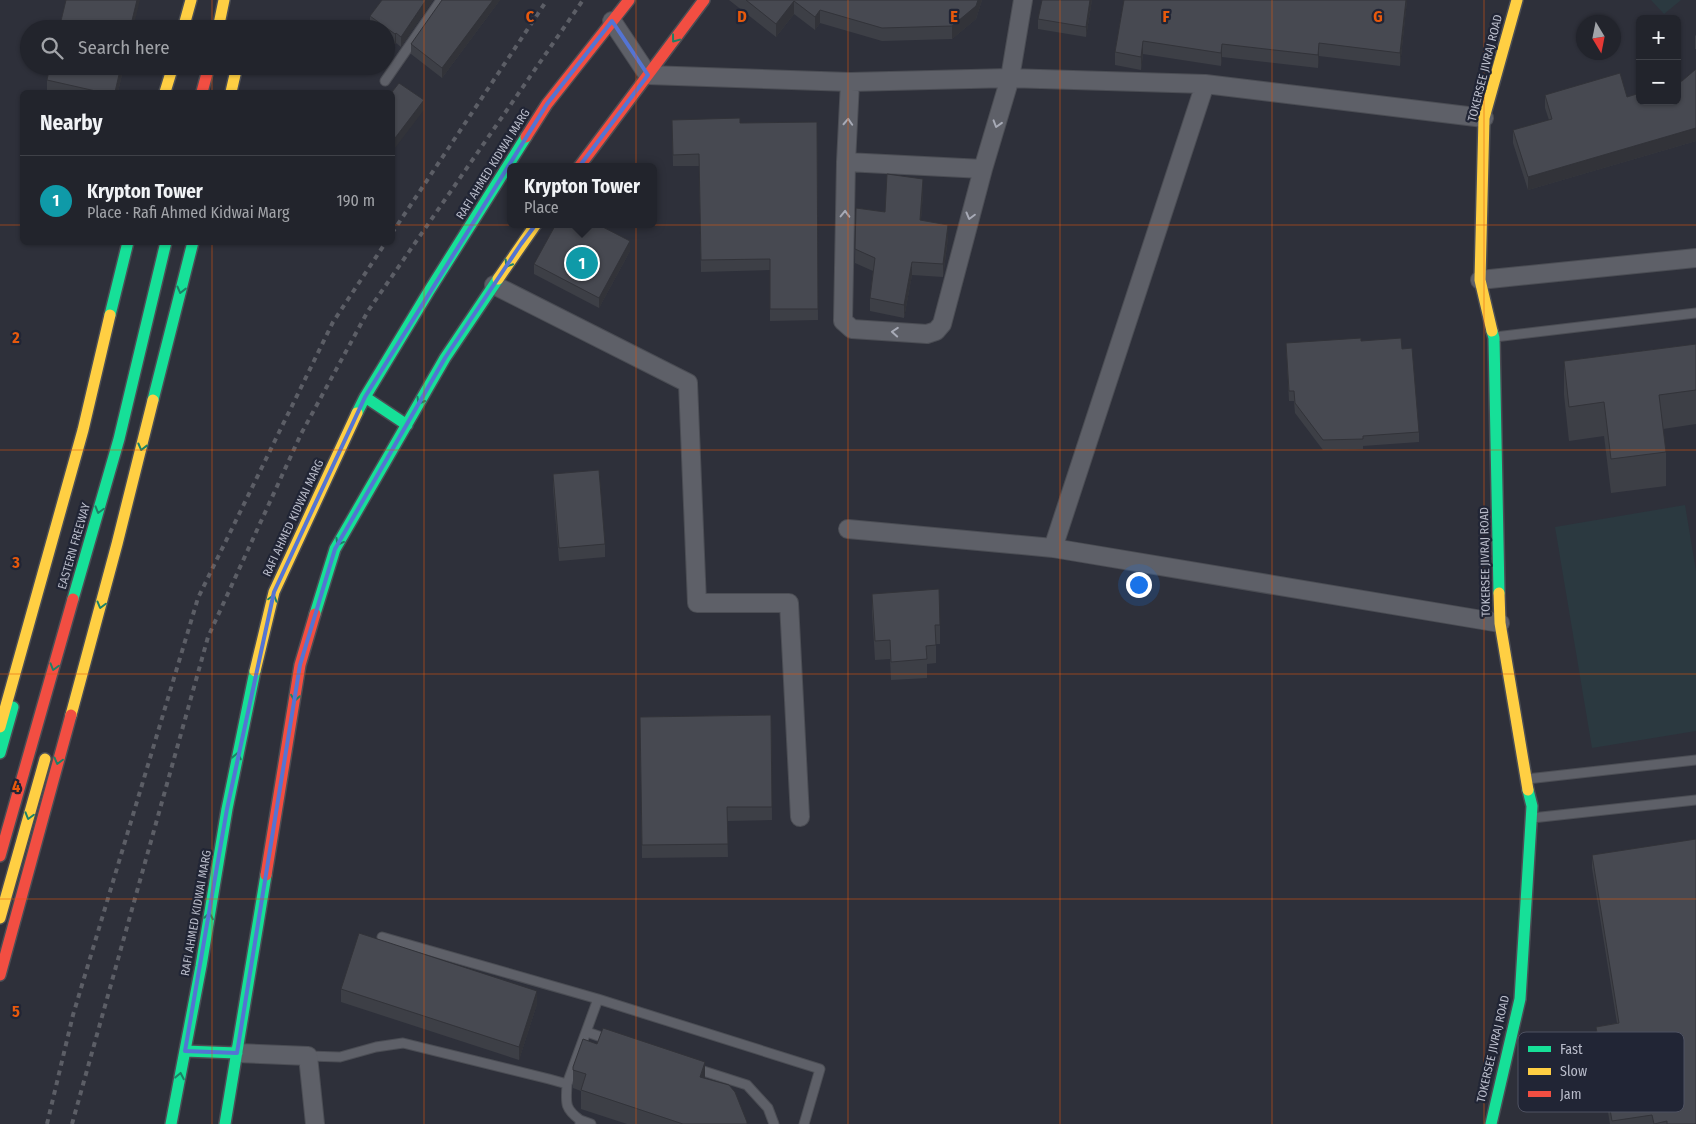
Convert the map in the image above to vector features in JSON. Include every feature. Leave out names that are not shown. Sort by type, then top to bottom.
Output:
[{"type":"main road","points":[[185,20],[191,0]]},
{"type":"main road","points":[[194,20],[200,0]]},
{"type":"main road","points":[[220,20],[224,0]]},
{"type":"main road","name":"RAFI AHMED KIDWAI MARG","points":[[510,163],[547,104],[629,0]]},
{"type":"main road","points":[[582,163],[704,0]]},
{"type":"main road","name":"TOKERSEE JIVRAJ ROAD","points":[[1491,1124],[1520,999],[1532,818],[1532,806],[1500,623],[1494,338],[1480,280],[1484,118],[1517,0]]},
{"type":"main road","points":[[228,20],[233,3]]},
{"type":"main road","points":[[166,90],[170,75]]},
{"type":"main road","points":[[176,90],[180,75]]},
{"type":"main road","points":[[202,90],[206,75]]},
{"type":"main road","points":[[209,90],[213,75]]},
{"type":"main road","points":[[231,90],[235,75]]},
{"type":"main road","name":"RAFI AHMED KIDWAI MARG","points":[[171,1124],[201,966],[227,809],[249,696],[274,592],[365,397],[507,167]]},
{"type":"main road","points":[[225,1124],[300,665],[335,549],[445,358],[533,228]]},
{"type":"main road","name":"EASTERN FREEWAY","points":[[0,727],[83,430],[127,245]]},
{"type":"main road","points":[[0,753],[95,409],[135,245]]},
{"type":"main road","name":"EASTERN FREEWAY","points":[[0,856],[119,439],[165,245]]},
{"type":"main road","points":[[105,530],[171,245]]},
{"type":"main road","points":[[0,974],[117,544],[192,245]]},
{"type":"main road","points":[[365,397],[407,425]]},
{"type":"main road","points":[[0,684],[10,650],[35,601]]},
{"type":"main road","points":[[0,918],[48,749]]},
{"type":"main road","points":[[185,1051],[237,1053]]},
{"type":"street","points":[[850,82],[846,162],[843,321],[852,329],[926,334],[936,330],[942,324],[983,169],[1010,78],[1023,0]]},
{"type":"street","points":[[612,22],[648,75],[850,82],[1010,78],[1205,84],[1484,118]]},
{"type":"street","points":[[1053,548],[1205,84]]},
{"type":"street","points":[[846,162],[983,169]]},
{"type":"street","points":[[1480,280],[1696,258]]},
{"type":"street","points":[[494,285],[688,383],[697,602],[789,603],[800,817]]},
{"type":"street","points":[[848,529],[1053,548],[1500,623]]},
{"type":"street","points":[[237,1053],[308,1056],[315,1124]]},
{"type":"lane","points":[[395,67],[441,0]]},
{"type":"lane","points":[[385,81],[389,75]]},
{"type":"lane","points":[[1494,338],[1696,313]]},
{"type":"lane","points":[[1526,779],[1696,760]]},
{"type":"lane","points":[[1532,818],[1696,800]]},
{"type":"lane","points":[[382,937],[598,999],[820,1069],[804,1124]]},
{"type":"lane","points":[[591,1124],[580,1122],[569,1112],[566,1102],[567,1084],[598,999]]},
{"type":"lane","points":[[587,1032],[615,1042]]},
{"type":"lane","points":[[308,1056],[340,1057],[376,1047],[403,1043],[567,1084]]},
{"type":"lane","points":[[681,1064],[747,1085],[768,1108],[774,1124]]},
{"type":"highlighted area","points":[[612,21],[648,75],[521,244],[445,358],[335,549],[300,665],[237,1053],[185,1051],[227,809],[274,592],[365,397],[547,104]]},
{"type":"shaded area","points":[[1651,0],[1681,0],[1664,14]]},
{"type":"shaded area","points":[[1685,505],[1696,571],[1696,731],[1592,748],[1555,527]]},
{"type":"building","points":[[66,0],[137,0],[132,20],[61,20]]},
{"type":"building","points":[[382,0],[426,0],[401,37],[395,34],[395,20],[376,20],[370,16]]},
{"type":"building","points":[[442,0],[493,0],[442,68],[411,44]]},
{"type":"building","points":[[746,0],[978,0],[976,6],[952,26],[882,28],[820,10],[815,17],[794,1],[776,24]]},
{"type":"building","points":[[1042,0],[1090,0],[1086,27],[1038,19]]},
{"type":"building","points":[[1124,0],[1406,0],[1400,53],[1319,43],[1318,55],[1222,44],[1221,53],[1143,41],[1141,57],[1115,52]]},
{"type":"building","points":[[1696,69],[1696,128],[1528,177],[1513,130],[1552,119],[1545,95],[1620,73],[1627,97],[1636,94],[1636,105],[1681,105],[1682,81]]},
{"type":"building","points":[[48,75],[119,75],[115,90],[91,90],[47,80]]},
{"type":"building","points":[[399,83],[424,100],[395,138],[395,90]]},
{"type":"building","points":[[740,118],[740,123],[817,122],[818,309],[770,309],[770,259],[701,260],[699,154],[673,155],[672,120]]},
{"type":"building","points":[[887,174],[923,179],[920,220],[948,225],[943,264],[912,262],[904,305],[870,298],[875,258],[855,249],[856,208],[885,212]]},
{"type":"building","points":[[554,228],[605,228],[630,241],[599,298],[534,264]]},
{"type":"building","points":[[1361,338],[1361,341],[1401,338],[1402,349],[1412,348],[1419,432],[1363,436],[1363,439],[1323,440],[1295,403],[1294,391],[1289,391],[1286,343]]},
{"type":"building","points":[[1696,344],[1696,390],[1659,395],[1666,452],[1611,459],[1604,402],[1569,407],[1564,361]]},
{"type":"building","points":[[599,470],[605,544],[559,548],[553,474]]},
{"type":"building","points":[[939,589],[940,625],[935,625],[936,645],[926,646],[927,659],[891,662],[890,640],[875,641],[872,594]]},
{"type":"building","points":[[771,715],[772,807],[727,807],[728,844],[642,845],[640,717]]},
{"type":"building","points":[[1696,839],[1696,1124],[1667,1124],[1667,1121],[1654,1124],[1652,1115],[1612,1121],[1610,1112],[1684,1112],[1684,1032],[1597,1032],[1596,1027],[1619,1023],[1592,855]]},
{"type":"building","points":[[359,933],[537,991],[519,1047],[341,989]]},
{"type":"building","points":[[603,1028],[705,1062],[700,1077],[729,1085],[735,1092],[747,1124],[683,1124],[581,1090],[586,1074],[573,1070],[573,1067],[583,1039],[597,1044]]},
{"type":"railway","points":[[395,228],[547,0]]},
{"type":"railway","points":[[72,1124],[208,637],[301,434],[368,311],[583,0]]},
{"type":"railway","points":[[47,1124],[73,1015],[198,598],[333,322],[384,245]]},
{"type":"traffic: fast","points":[[510,163],[526,137]]},
{"type":"traffic: fast","points":[[357,413],[429,291],[507,167]]},
{"type":"traffic: fast","points":[[110,315],[127,245]]},
{"type":"traffic: fast","points":[[73,599],[119,439],[165,245]]},
{"type":"traffic: fast","points":[[153,400],[192,245]]},
{"type":"traffic: fast","points":[[315,614],[335,549],[445,358],[498,279]]},
{"type":"traffic: fast","points":[[1492,331],[1494,338],[1499,593]]},
{"type":"traffic: fast","points":[[365,397],[407,425]]},
{"type":"traffic: fast","points":[[171,1124],[201,966],[227,809],[255,671]]},
{"type":"traffic: fast","points":[[0,753],[13,707]]},
{"type":"traffic: fast","points":[[1491,1124],[1520,999],[1532,806],[1528,790]]},
{"type":"traffic: fast","points":[[225,1124],[266,875]]},
{"type":"traffic: fast","points":[[185,1051],[237,1053]]},
{"type":"traffic: slow","points":[[185,20],[191,0]]},
{"type":"traffic: slow","points":[[220,20],[224,0]]},
{"type":"traffic: slow","points":[[1492,331],[1480,280],[1484,118],[1517,0]]},
{"type":"traffic: slow","points":[[166,90],[170,75]]},
{"type":"traffic: slow","points":[[231,90],[235,75]]},
{"type":"traffic: slow","points":[[498,279],[533,228]]},
{"type":"traffic: slow","points":[[0,727],[83,430],[110,315]]},
{"type":"traffic: slow","points":[[71,715],[153,400]]},
{"type":"traffic: slow","points":[[255,671],[274,592],[357,413]]},
{"type":"traffic: slow","points":[[1499,593],[1500,623],[1528,790]]},
{"type":"traffic: slow","points":[[0,918],[45,759]]},
{"type":"traffic: jam","points":[[526,137],[547,104],[629,0]]},
{"type":"traffic: jam","points":[[582,163],[704,0]]},
{"type":"traffic: jam","points":[[203,90],[207,75]]},
{"type":"traffic: jam","points":[[0,856],[73,599]]},
{"type":"traffic: jam","points":[[266,875],[300,665],[315,614]]},
{"type":"traffic: jam","points":[[0,975],[71,715]]},
{"type":"place","name":"Krypton Tower","points":[[582,263]]}]
